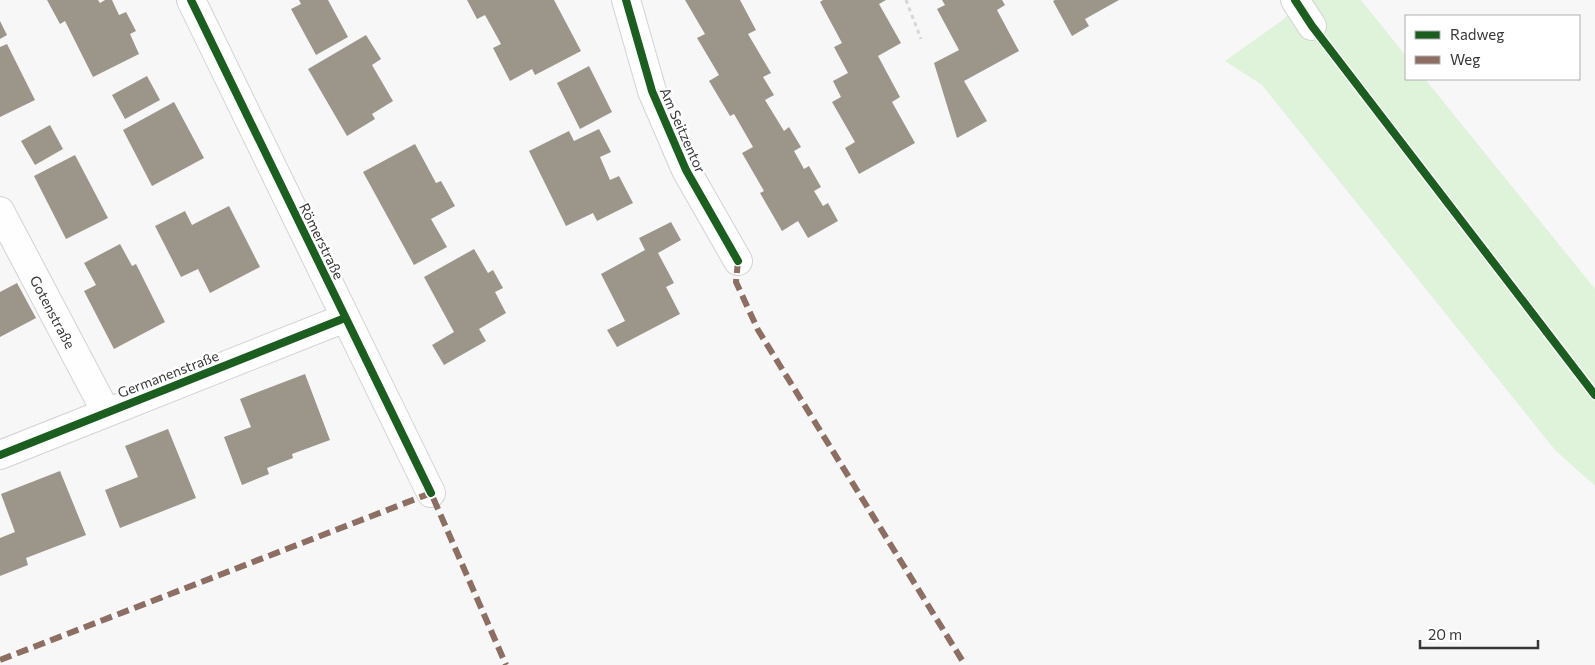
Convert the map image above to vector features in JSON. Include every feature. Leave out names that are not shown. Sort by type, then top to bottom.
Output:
[{"type":"street","name":"Römerstraße","points":[[191,0],[431,493]]},
{"type":"street","name":"Am Seitzentor","points":[[626,0],[652,91],[686,170],[738,261]]},
{"type":"street","points":[[1295,0],[1312,26]]},
{"type":"street","name":"Gotenstraße","points":[[0,211],[106,412]]},
{"type":"street","name":"Germanenstraße","points":[[0,455],[345,318]]},
{"type":"path","points":[[906,0],[922,39]]},
{"type":"green space","points":[[1302,0],[1361,0],[1405,55],[1405,80],[1426,80],[1595,289],[1595,486],[1555,450],[1262,85],[1225,61],[1284,19]]},
{"type":"building","points":[[47,0],[98,0],[100,3],[105,0],[112,0],[119,15],[126,12],[136,31],[130,34],[139,54],[93,77],[65,21],[60,24]]},
{"type":"building","points":[[299,0],[328,0],[348,37],[316,55],[291,9],[301,4]]},
{"type":"building","points":[[467,0],[554,0],[581,51],[535,75],[532,69],[510,81],[493,48],[501,44],[485,15],[477,19]]},
{"type":"building","points":[[685,0],[740,0],[756,30],[748,34],[771,73],[763,77],[774,95],[765,100],[784,131],[789,127],[801,147],[794,151],[804,169],[809,166],[821,187],[814,191],[823,206],[828,203],[838,221],[808,238],[798,221],[782,231],[760,193],[764,191],[742,153],[753,147],[734,114],[730,116],[709,81],[719,75],[697,38],[705,34]]},
{"type":"building","points":[[823,0],[886,0],[879,4],[901,43],[878,56],[900,97],[892,102],[915,143],[859,174],[845,148],[855,142],[832,102],[841,97],[833,81],[848,73],[834,47],[842,43],[820,2]]},
{"type":"building","points":[[942,0],[1002,0],[1005,5],[997,10],[1019,51],[964,81],[987,121],[957,138],[934,63],[959,50],[937,9],[945,5]]},
{"type":"building","points":[[1119,0],[1085,19],[1089,26],[1072,36],[1053,1]]},
{"type":"building","points":[[0,21],[7,35],[0,39]]},
{"type":"building","points":[[366,35],[381,59],[372,65],[393,101],[372,114],[375,119],[347,136],[308,69]]},
{"type":"building","points":[[7,44],[35,100],[0,117],[0,47]]},
{"type":"building","points":[[589,66],[612,112],[580,129],[557,83]]},
{"type":"building","points":[[147,76],[160,100],[125,119],[112,95]]},
{"type":"building","points":[[174,102],[204,158],[152,186],[123,130]]},
{"type":"building","points":[[50,125],[63,149],[35,165],[21,141]]},
{"type":"building","points":[[599,129],[611,152],[600,157],[610,180],[619,176],[633,203],[597,221],[593,213],[566,226],[529,151],[569,131],[574,141]]},
{"type":"building","points":[[415,144],[436,183],[441,181],[455,206],[431,219],[447,247],[414,265],[363,172]]},
{"type":"building","points":[[75,155],[108,218],[66,239],[34,176]]},
{"type":"building","points":[[229,206],[260,267],[210,293],[198,269],[181,277],[155,226],[185,211],[192,225]]},
{"type":"building","points":[[671,222],[681,240],[658,253],[674,283],[666,287],[680,314],[617,347],[607,330],[625,321],[601,274],[645,250],[639,238]]},
{"type":"building","points":[[120,244],[132,266],[136,264],[165,322],[114,349],[84,291],[96,285],[84,263]]},
{"type":"building","points":[[474,249],[488,273],[493,270],[503,288],[495,292],[506,313],[479,329],[486,341],[444,365],[432,345],[454,332],[424,277]]},
{"type":"building","points":[[17,283],[36,318],[0,337],[0,292]]},
{"type":"building","points":[[305,374],[330,440],[292,454],[293,458],[267,468],[269,474],[242,485],[224,437],[251,427],[240,399]]},
{"type":"building","points":[[168,429],[196,498],[120,528],[105,490],[138,477],[125,446]]},
{"type":"building","points":[[60,471],[86,535],[26,558],[28,565],[0,576],[0,538],[15,532],[1,494]]},
{"type":"marked path","points":[[738,261],[736,282],[758,330],[965,665]]},
{"type":"marked path","points":[[0,660],[431,493],[506,665]]},
{"type":"cycle path","points":[[191,0],[431,493]]},
{"type":"cycle path","points":[[626,0],[652,91],[686,170],[738,261]]},
{"type":"cycle path","points":[[1295,0],[1312,26],[1595,395]]},
{"type":"cycle path","points":[[0,455],[345,318]]}]
